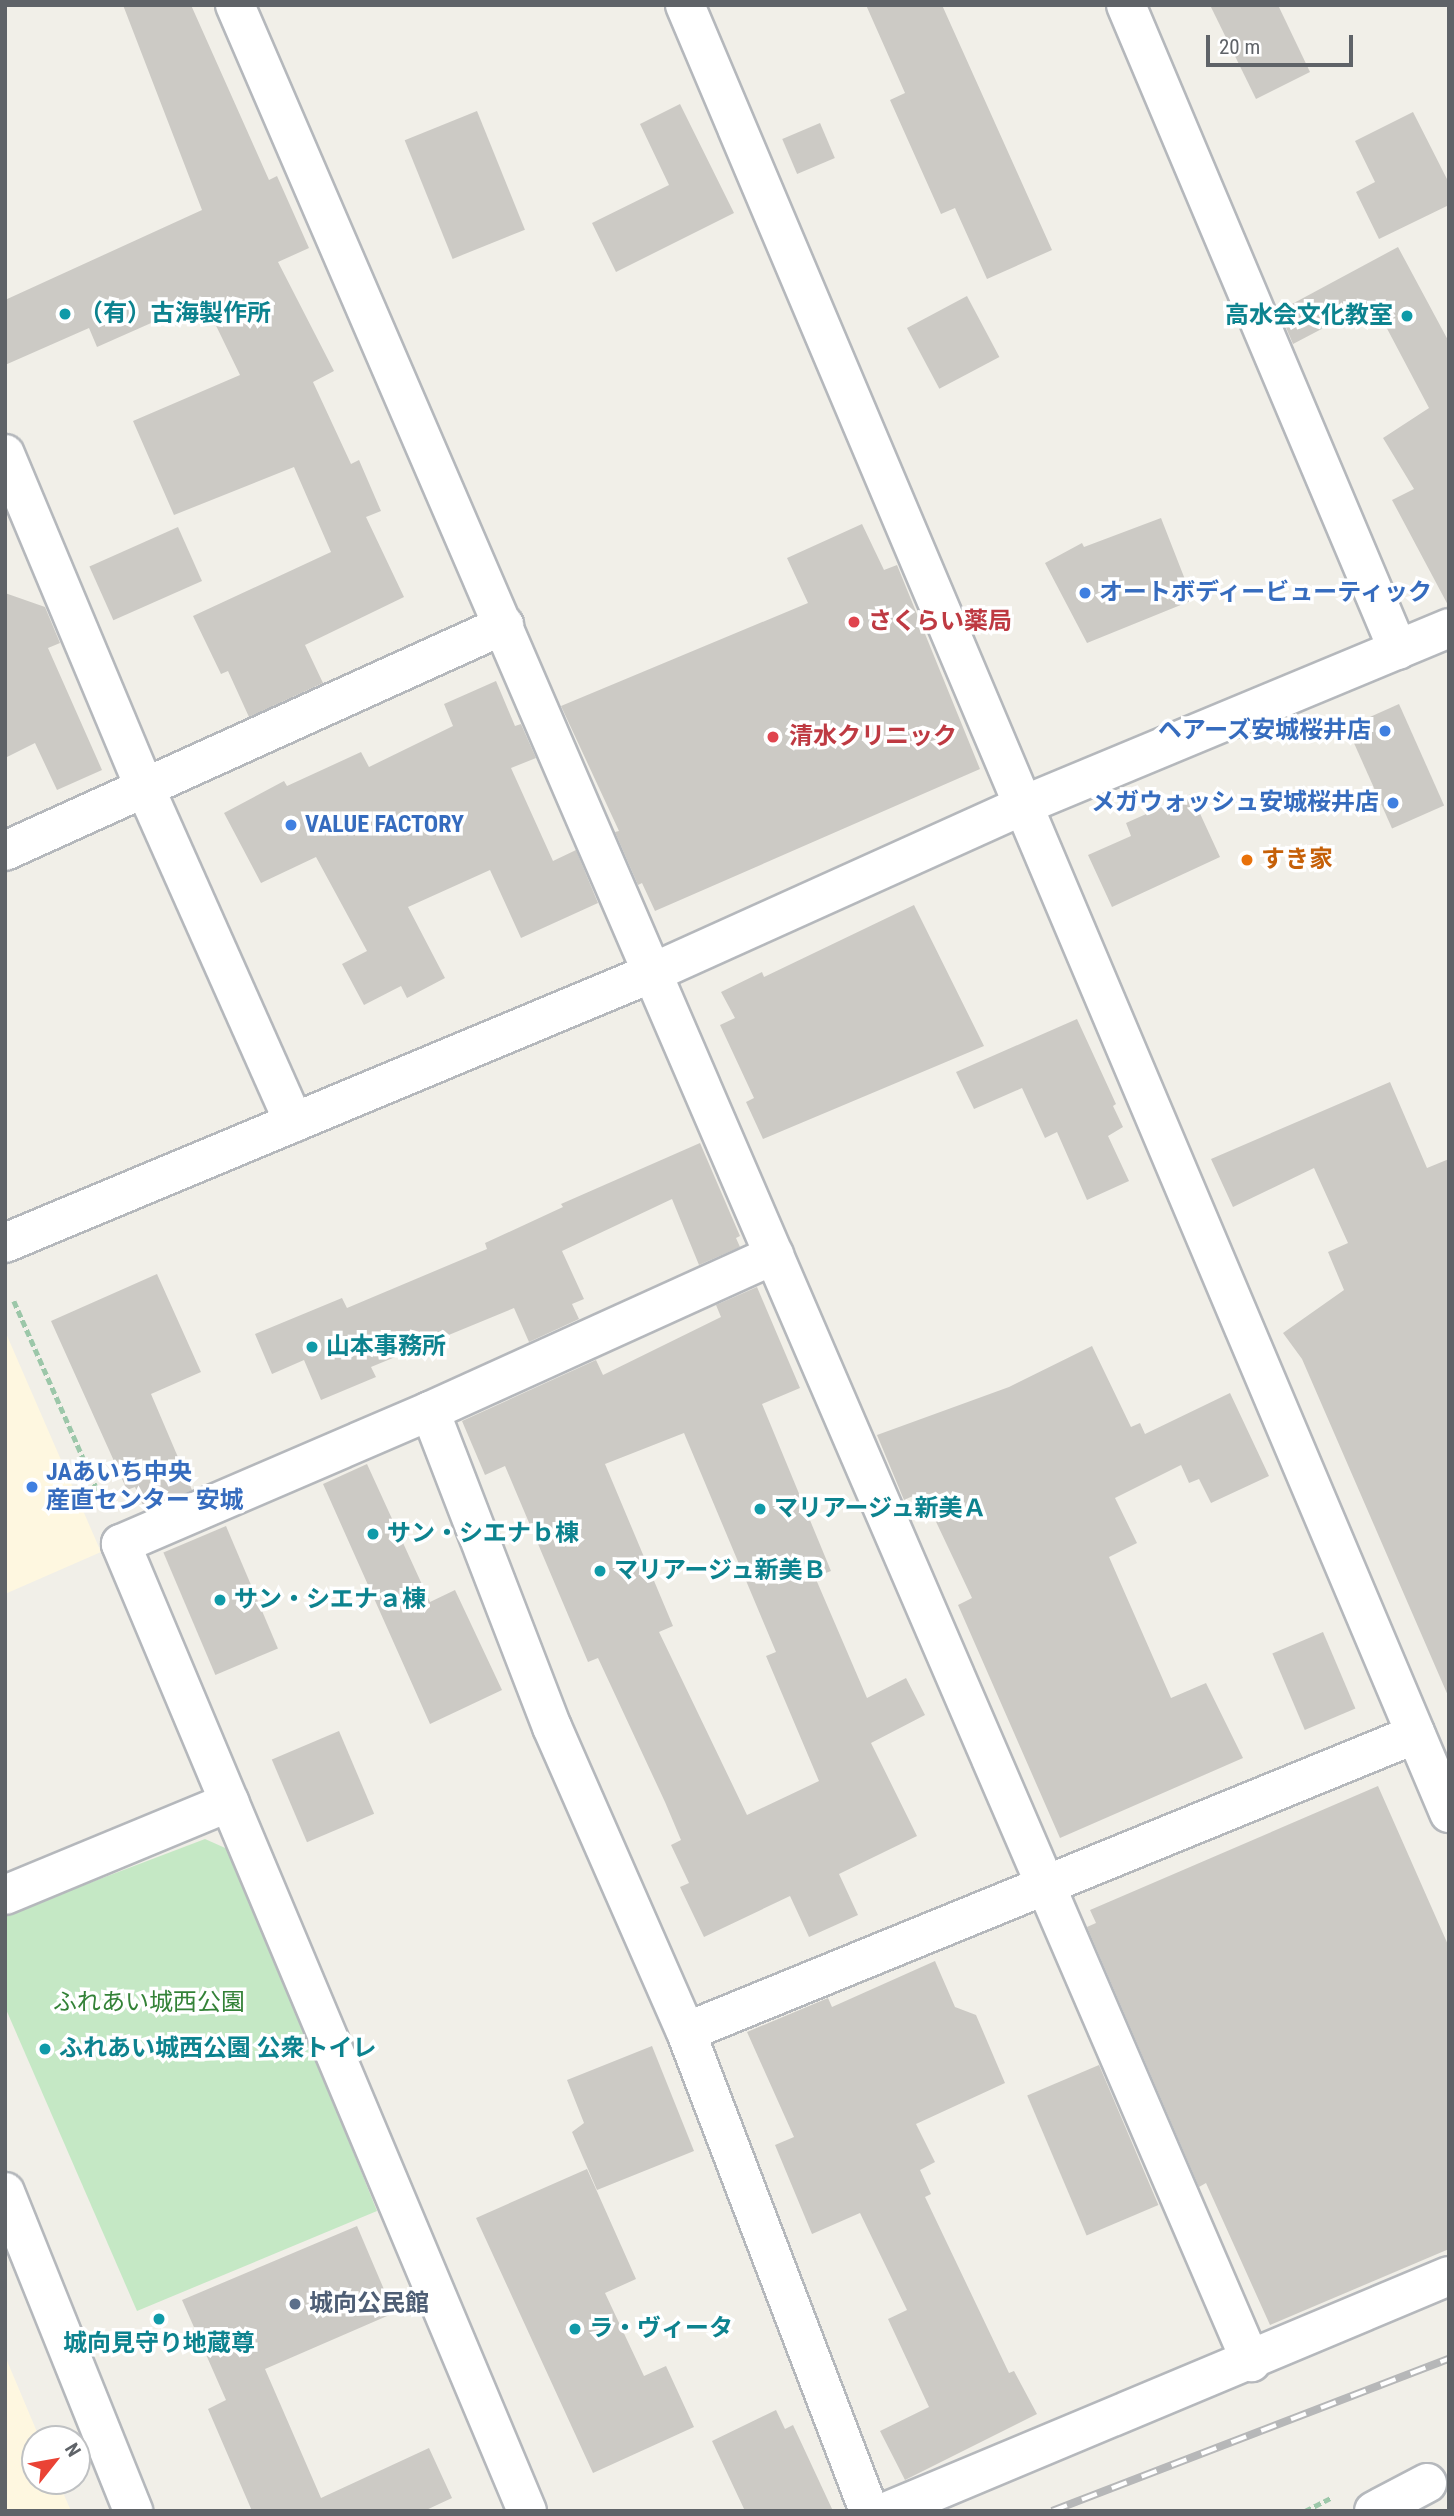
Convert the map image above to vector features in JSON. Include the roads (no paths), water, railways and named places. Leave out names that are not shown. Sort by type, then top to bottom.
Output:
[{"type":"street","points":[[235,5],[1048,1884],[1251,2362]]},
{"type":"street","points":[[685,5],[1448,1808]]},
{"type":"street","points":[[1126,5],[1398,650]]},
{"type":"street","points":[[5,454],[145,788],[294,1122]]},
{"type":"street","points":[[5,850],[504,625]]},
{"type":"street","points":[[5,1243],[654,972],[1024,805],[1449,628]]},
{"type":"street","points":[[527,2511],[121,1544],[430,1411],[774,1255]]},
{"type":"street","points":[[430,1411],[552,1727],[686,2032],[870,2511]]},
{"type":"street","points":[[686,2032],[1416,1734]]},
{"type":"street","points":[[5,1895],[229,1802]]},
{"type":"street","points":[[5,2192],[133,2511]]},
{"type":"street","points":[[888,2511],[1251,2362],[1449,2276]]},
{"type":"street","points":[[1374,2511],[1439,2488]]},
{"type":"railway","points":[[1052,2511],[1449,2359]]},
{"type":"place","name":"（有）古海製作所","points":[[65,314]]},
{"type":"place","name":"高水会文化教室","points":[[1407,316]]},
{"type":"place","name":"オートボディービューティック","points":[[1085,593]]},
{"type":"place","name":"さくらい薬局","points":[[854,622]]},
{"type":"place","name":"ヘアーズ安城桜井店","points":[[1385,731]]},
{"type":"place","name":"清水クリニック","points":[[773,737]]},
{"type":"place","name":"メガウォッシュ安城桜井店","points":[[1393,803]]},
{"type":"place","name":"VALUE FACTORY","points":[[291,825]]},
{"type":"place","name":"すき家","points":[[1247,860]]},
{"type":"place","name":"山本事務所","points":[[312,1347]]},
{"type":"place","name":"JAあいち中央 産直センター 安城","points":[[32,1487]]},
{"type":"place","name":"マリアージュ新美Ａ","points":[[760,1509]]},
{"type":"place","name":"サン・シエナｂ棟","points":[[373,1534]]},
{"type":"place","name":"マリアージュ新美Ｂ","points":[[600,1571]]},
{"type":"place","name":"サン・シエナａ棟","points":[[220,1600]]},
{"type":"place","name":"ふれあい城西公園 公衆トイレ","points":[[45,2049]]},
{"type":"place","name":"城向公民館","points":[[295,2304]]},
{"type":"place","name":"城向見守り地蔵尊","points":[[159,2319]]},
{"type":"place","name":"ラ・ヴィータ","points":[[575,2329]]},
{"type":"park label","name":"ふれあい城西公園","points":[[149,2003]]}]
